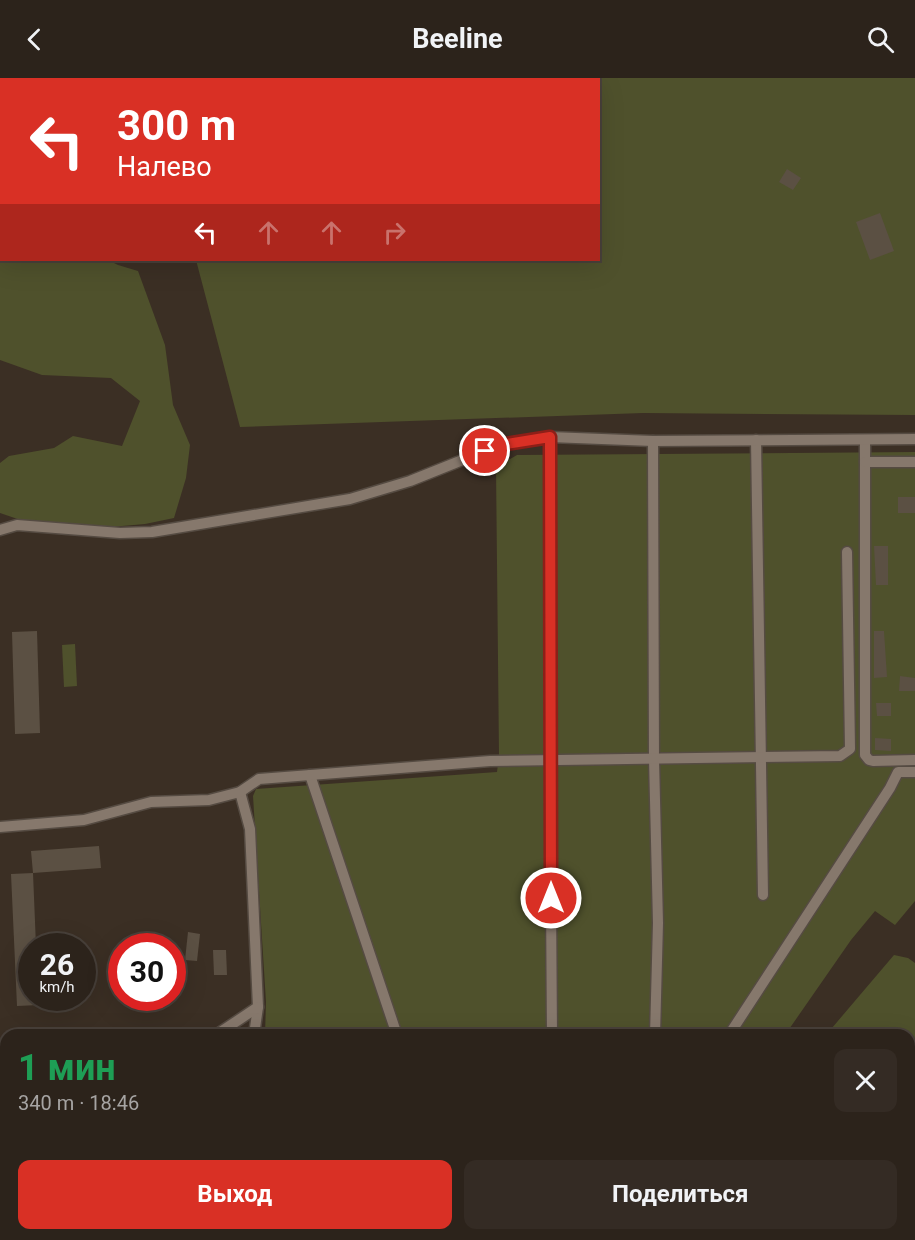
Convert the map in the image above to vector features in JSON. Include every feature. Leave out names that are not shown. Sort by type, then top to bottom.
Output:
[{"type":"street","points":[[550,437],[552,1029]]},
{"type":"street","points":[[0,530],[17,525],[120,533],[152,532],[350,499],[410,481],[500,445],[550,437],[653,441],[915,439]]},
{"type":"street","points":[[756,440],[763,895]]},
{"type":"street","points":[[865,440],[866,754],[869,760],[873,761],[915,760]]},
{"type":"street","points":[[653,441],[654,759],[658,923],[655,1029]]},
{"type":"street","points":[[865,462],[915,462]]},
{"type":"street","points":[[0,827],[84,820],[151,801],[208,800],[240,792],[259,779],[490,761],[840,756],[850,749],[847,552]]},
{"type":"street","points":[[733,1029],[890,788],[898,772],[915,772]]},
{"type":"street","points":[[310,775],[395,1029]]},
{"type":"street","points":[[240,792],[250,829],[258,1007],[255,1029]]},
{"type":"street","points":[[225,1029],[258,1007]]},
{"type":"green space","points":[[600,78],[915,78],[915,415],[643,413],[240,427],[196,261],[600,261]]},
{"type":"green space","points":[[0,261],[110,261],[138,271],[165,345],[173,405],[190,445],[186,478],[174,518],[145,524],[99,528],[41,527],[0,513],[0,463],[9,456],[54,448],[73,436],[122,446],[140,401],[111,378],[42,375],[0,360]]},
{"type":"green space","points":[[915,452],[915,901],[895,925],[875,911],[851,940],[789,1029],[265,1029],[266,1002],[253,796],[256,789],[497,772],[499,756],[496,467],[517,455]]},
{"type":"green space","points":[[75,644],[77,686],[64,687],[62,645]]},
{"type":"green space","points":[[894,955],[908,958],[915,963],[915,1029],[831,1029]]},
{"type":"building","points":[[787,169],[801,178],[793,190],[779,182]]},
{"type":"building","points":[[880,213],[894,251],[870,260],[856,222]]},
{"type":"building","points":[[898,497],[915,497],[915,513],[898,513]]},
{"type":"building","points":[[874,546],[888,546],[888,585],[876,585]]},
{"type":"building","points":[[37,631],[40,733],[15,734],[12,632]]},
{"type":"building","points":[[874,631],[884,631],[887,677],[874,678]]},
{"type":"building","points":[[900,676],[915,678],[915,691],[899,691]]},
{"type":"building","points":[[876,703],[891,703],[891,716],[877,716]]},
{"type":"building","points":[[875,738],[891,739],[891,751],[875,750]]},
{"type":"building","points":[[99,846],[101,868],[33,873],[31,851]]},
{"type":"building","points":[[33,873],[35,933],[18,933],[18,1006],[17,1006],[11,874]]},
{"type":"building","points":[[188,932],[200,934],[197,961],[186,960]]},
{"type":"building","points":[[213,950],[226,950],[227,975],[214,975]]},
{"type":"route","points":[[485,451],[500,445],[550,437],[551,898]]}]
